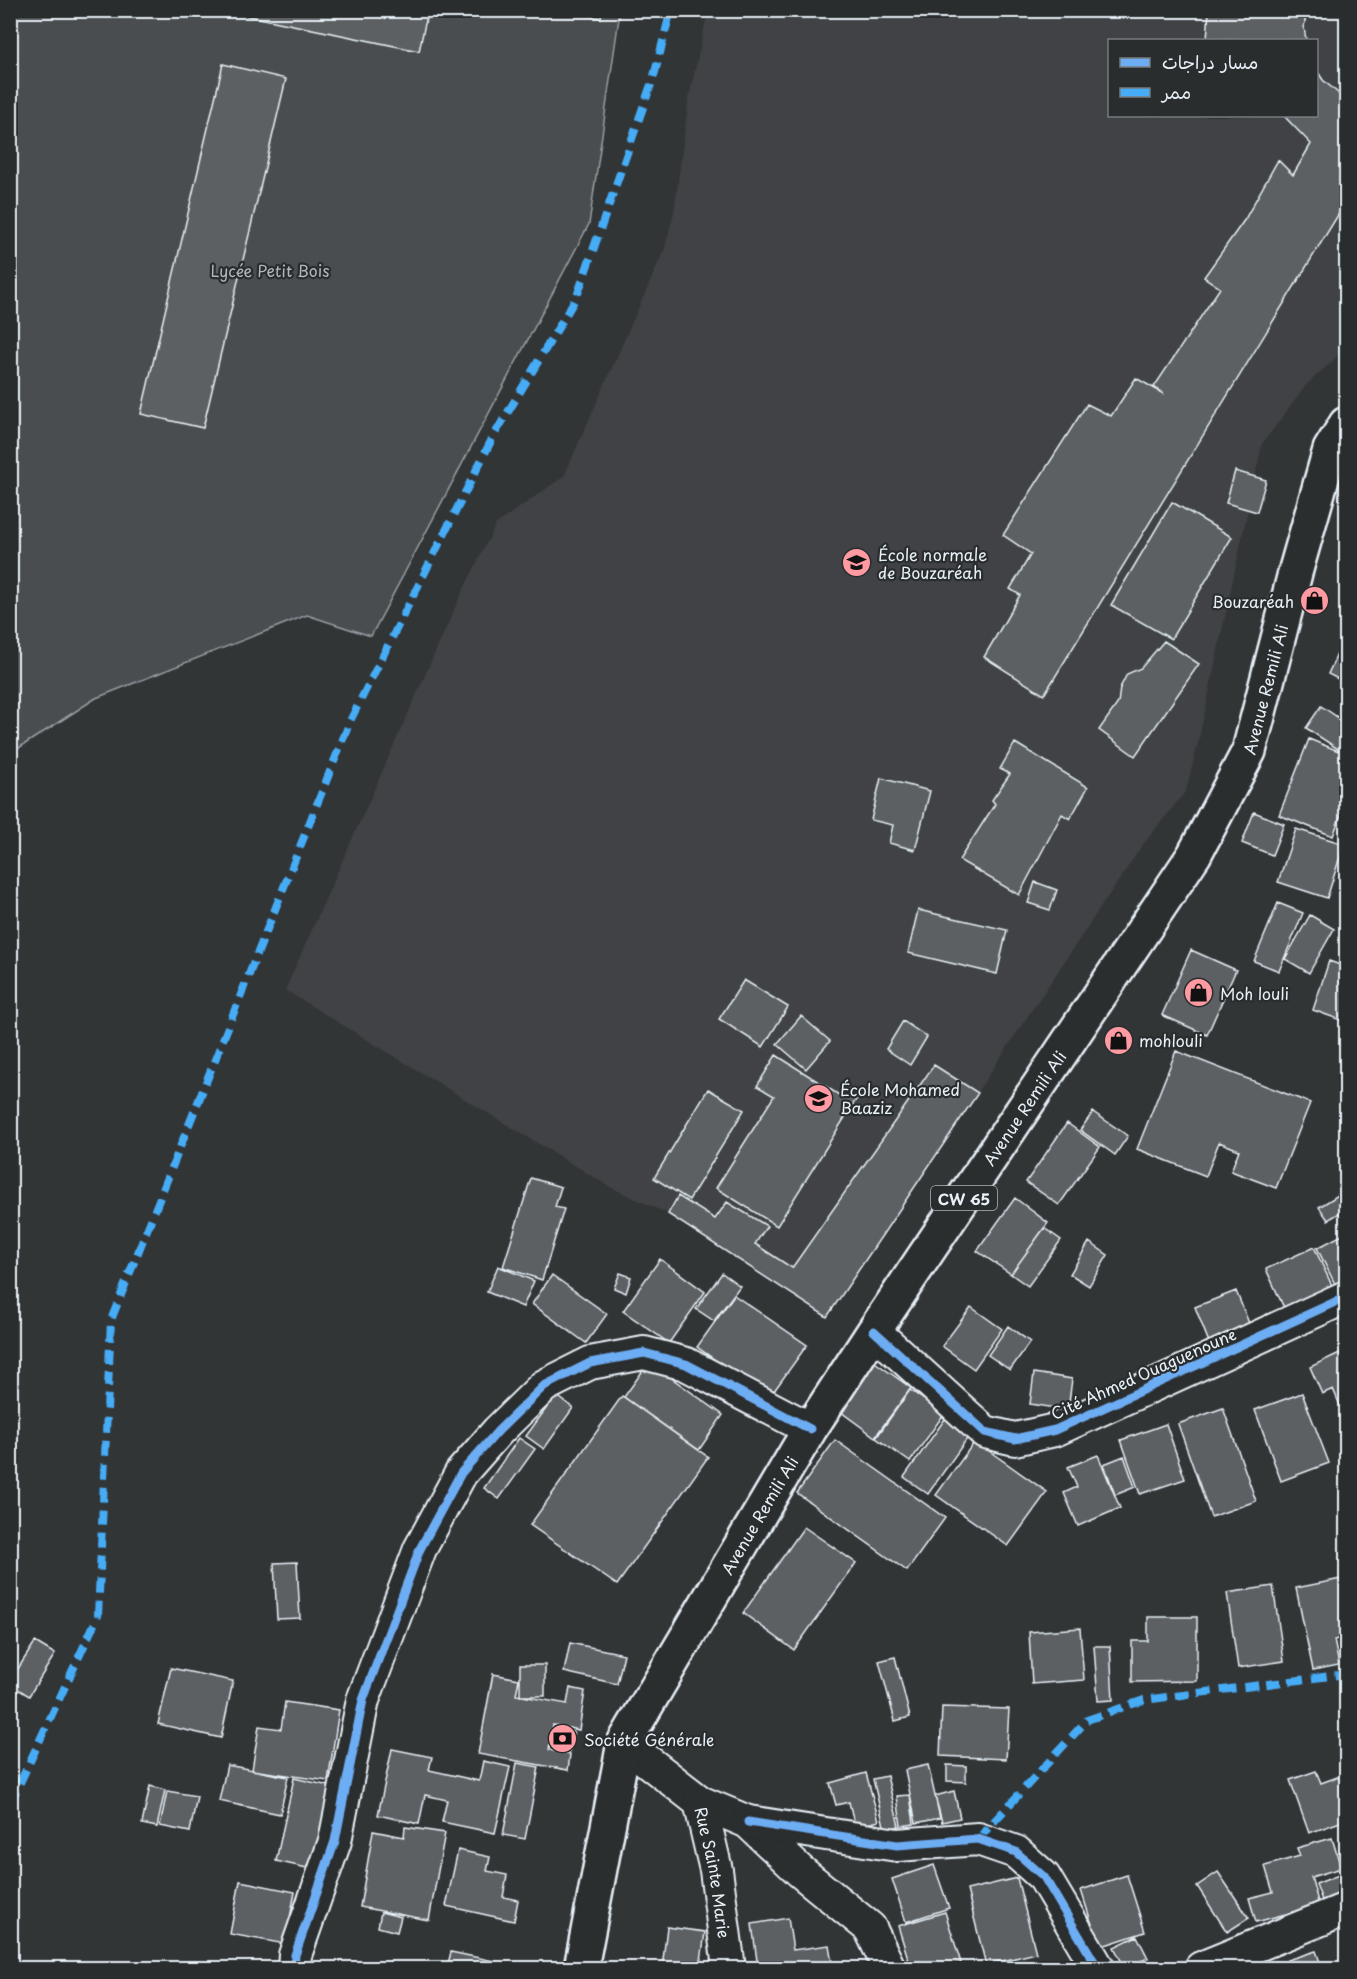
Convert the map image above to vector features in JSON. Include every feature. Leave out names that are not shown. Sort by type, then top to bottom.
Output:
[{"type":"main road","name":"Avenue Remili Ali","points":[[581,1968],[624,1743],[810,1429],[1194,855],[1249,751],[1295,573],[1341,444]]},
{"type":"street","name":"Cité Ahmed Ouaguenoune","points":[[874,1331],[986,1432],[1015,1439],[1056,1430],[1347,1297]]},
{"type":"street","points":[[294,1968],[295,1956],[334,1840],[363,1701],[420,1550],[461,1473],[498,1431],[544,1386],[590,1363],[644,1353],[686,1364],[810,1429]]},
{"type":"street","name":"Rue Sainte Marie","points":[[624,1743],[700,1802],[716,1870],[729,1968]]},
{"type":"street","points":[[700,1802],[748,1822],[897,1845],[978,1839],[1016,1852],[1044,1877],[1098,1968]]},
{"type":"street","points":[[748,1822],[800,1871],[870,1928],[889,1968]]},
{"type":"street","points":[[1201,1968],[1347,1909]]},
{"type":"shaded area","name":"École normale de Bouzaréah","points":[[708,11],[1346,11],[1346,345],[1332,362],[1307,384],[1262,444],[1186,791],[1141,847],[827,1317],[668,1214],[610,1187],[285,990],[458,601],[496,524],[564,476],[665,248],[674,212],[689,97]]},
{"type":"green space","name":"Lycée Petit Bois","points":[[11,11],[620,11],[589,224],[371,636],[307,615],[96,698],[11,753]]},
{"type":"building","points":[[220,10],[428,10],[419,51]]},
{"type":"building","points":[[550,10],[602,10],[601,18]]},
{"type":"building","points":[[1209,10],[1307,10],[1304,27],[1306,39],[1207,39]]},
{"type":"building","points":[[223,64],[286,79],[203,428],[141,414]]},
{"type":"building","points":[[1318,72],[1323,80],[1346,100],[1346,202],[1044,695],[984,657],[1020,595],[1010,589],[1031,554],[1003,535],[1087,404],[1111,416],[1136,378],[1164,394],[1154,387],[1220,288],[1204,277],[1245,219],[1278,160],[1293,175],[1311,144],[1285,117],[1318,117]]},
{"type":"building","points":[[1235,471],[1266,480],[1257,512],[1226,503]]},
{"type":"building","points":[[1172,502],[1232,537],[1171,639],[1111,605]]},
{"type":"building","points":[[1346,635],[1346,683],[1328,674]]},
{"type":"building","points":[[1164,641],[1199,664],[1135,756],[1099,730],[1118,703],[1120,688],[1127,674],[1141,668]]},
{"type":"building","points":[[1321,706],[1346,723],[1346,743],[1341,751],[1306,728]]},
{"type":"building","points":[[1309,739],[1346,754],[1346,801],[1333,836],[1279,815]]},
{"type":"building","points":[[1015,743],[1088,787],[1070,819],[1062,814],[1019,895],[959,860],[995,804],[992,800],[1010,774],[1000,769]]},
{"type":"building","points":[[881,778],[930,791],[915,850],[889,843],[893,825],[871,820]]},
{"type":"building","points":[[1254,812],[1284,824],[1272,855],[1242,843]]},
{"type":"building","points":[[1296,829],[1344,844],[1327,898],[1278,882]]},
{"type":"building","points":[[1035,882],[1057,890],[1050,910],[1028,903]]},
{"type":"building","points":[[1278,903],[1303,913],[1279,971],[1254,961]]},
{"type":"building","points":[[918,910],[1007,930],[997,974],[908,953]]},
{"type":"building","points":[[1310,915],[1334,929],[1309,973],[1285,959]]},
{"type":"building","name":"Moh louli","points":[[1191,950],[1236,970],[1207,1035],[1162,1015]]},
{"type":"building","points":[[1329,961],[1346,967],[1346,1022],[1313,1010]]},
{"type":"building","points":[[744,980],[788,1007],[763,1047],[719,1019]]},
{"type":"building","points":[[801,1016],[830,1041],[806,1069],[777,1044]]},
{"type":"building","points":[[903,1021],[927,1037],[910,1065],[886,1049]]},
{"type":"building","points":[[1176,1051],[1310,1103],[1276,1188],[1231,1171],[1239,1150],[1219,1142],[1206,1176],[1137,1149]]},
{"type":"building","points":[[776,1055],[839,1095],[844,1086],[859,1095],[777,1226],[716,1188],[774,1096],[757,1086]]},
{"type":"building","points":[[934,1065],[978,1093],[827,1317],[668,1214],[678,1196],[715,1219],[727,1202],[767,1226],[755,1244],[792,1268]]},
{"type":"building","points":[[708,1089],[744,1110],[689,1200],[654,1178]]},
{"type":"building","points":[[1093,1112],[1128,1136],[1115,1155],[1080,1130]]},
{"type":"building","points":[[1067,1123],[1100,1147],[1059,1205],[1026,1182]]},
{"type":"building","points":[[531,1178],[561,1187],[555,1207],[564,1209],[542,1280],[503,1267]]},
{"type":"building","points":[[1346,1190],[1346,1209],[1328,1220],[1319,1207]]},
{"type":"building","points":[[1015,1198],[1048,1223],[1011,1274],[977,1251]]},
{"type":"building","points":[[1044,1228],[1061,1240],[1028,1286],[1011,1274]]},
{"type":"building","points":[[1346,1233],[1346,1288],[1339,1292],[1317,1248]]},
{"type":"building","points":[[1089,1242],[1108,1255],[1089,1286],[1070,1274]]},
{"type":"building","points":[[1314,1247],[1334,1290],[1286,1312],[1266,1269]]},
{"type":"building","points":[[660,1259],[705,1292],[669,1343],[623,1311]]},
{"type":"building","points":[[498,1266],[534,1281],[523,1307],[487,1292]]},
{"type":"building","points":[[620,1273],[631,1277],[626,1293],[614,1288]]},
{"type":"building","points":[[722,1273],[740,1286],[714,1321],[696,1309]]},
{"type":"building","points":[[552,1275],[607,1314],[586,1343],[532,1304]]},
{"type":"building","points":[[1236,1291],[1253,1333],[1212,1350],[1195,1307]]},
{"type":"building","points":[[734,1295],[807,1345],[769,1398],[697,1347]]},
{"type":"building","points":[[971,1307],[1002,1329],[974,1369],[942,1346]]},
{"type":"building","points":[[1008,1326],[1030,1342],[1010,1370],[988,1355]]},
{"type":"building","points":[[1346,1350],[1346,1419],[1333,1389],[1322,1394],[1310,1367]]},
{"type":"building","points":[[872,1360],[911,1388],[875,1437],[837,1409]]},
{"type":"building","points":[[649,1362],[723,1415],[699,1450],[624,1397]]},
{"type":"building","points":[[1034,1373],[1072,1379],[1068,1410],[1030,1404]]},
{"type":"building","points":[[910,1390],[944,1414],[910,1462],[876,1438]]},
{"type":"building","points":[[1302,1393],[1329,1463],[1281,1481],[1255,1410]]},
{"type":"building","points":[[556,1395],[573,1408],[544,1449],[526,1436]]},
{"type":"building","points":[[622,1396],[708,1457],[617,1585],[530,1525]]},
{"type":"building","points":[[1223,1408],[1256,1501],[1211,1517],[1178,1424]]},
{"type":"building","points":[[947,1416],[971,1433],[928,1494],[904,1477]]},
{"type":"building","points":[[1166,1424],[1185,1479],[1140,1494],[1121,1440]]},
{"type":"building","points":[[519,1438],[535,1449],[499,1499],[484,1488]]},
{"type":"building","points":[[835,1440],[945,1518],[907,1571],[797,1493]]},
{"type":"building","points":[[975,1441],[1047,1492],[1008,1546],[936,1495]]},
{"type":"building","points":[[1098,1455],[1120,1508],[1078,1526],[1064,1493],[1077,1487],[1068,1467]]},
{"type":"building","points":[[1124,1456],[1135,1487],[1115,1495],[1104,1464]]},
{"type":"building","points":[[804,1527],[856,1563],[794,1650],[743,1613]]},
{"type":"building","points":[[297,1562],[300,1618],[277,1619],[274,1563]]},
{"type":"building","points":[[1346,1578],[1346,1637],[1334,1640],[1339,1665],[1313,1670],[1296,1588]]},
{"type":"building","points":[[1273,1586],[1284,1661],[1238,1668],[1227,1593]]},
{"type":"building","points":[[1148,1617],[1197,1617],[1197,1681],[1132,1682],[1132,1641],[1148,1641]]},
{"type":"building","points":[[1080,1628],[1084,1680],[1032,1684],[1029,1632]]},
{"type":"building","points":[[35,1642],[55,1654],[29,1696],[10,1684],[10,1681]]},
{"type":"building","points":[[570,1643],[624,1654],[617,1684],[564,1672]]},
{"type":"building","points":[[1094,1646],[1110,1646],[1113,1700],[1098,1701]]},
{"type":"building","points":[[895,1657],[910,1717],[895,1721],[879,1661]]},
{"type":"building","points":[[520,1665],[545,1665],[545,1696],[520,1696]]},
{"type":"building","points":[[171,1668],[233,1681],[221,1738],[158,1724]]},
{"type":"building","points":[[493,1674],[519,1679],[516,1695],[567,1704],[570,1688],[585,1691],[579,1730],[553,1725],[549,1750],[570,1754],[568,1770],[478,1754]]},
{"type":"building","points":[[285,1702],[339,1710],[328,1781],[252,1770],[259,1726],[281,1729]]},
{"type":"building","points":[[942,1707],[1009,1709],[1006,1759],[940,1756]]},
{"type":"building","name":"Société Générale","points":[[556,1728],[574,1732],[569,1752],[551,1747]]},
{"type":"building","points":[[392,1749],[432,1757],[429,1770],[479,1781],[483,1761],[510,1767],[495,1833],[442,1822],[447,1800],[425,1795],[419,1824],[378,1815]]},
{"type":"building","points":[[517,1763],[539,1767],[525,1839],[503,1835]]},
{"type":"building","points":[[227,1765],[288,1777],[280,1814],[219,1801]]},
{"type":"building","points":[[928,1765],[940,1818],[916,1823],[905,1770]]},
{"type":"building","points":[[947,1765],[966,1766],[966,1782],[947,1781]]},
{"type":"building","points":[[1316,1771],[1321,1783],[1343,1775],[1346,1784],[1346,1820],[1309,1833],[1290,1780]]},
{"type":"building","points":[[866,1773],[879,1821],[855,1827],[849,1802],[836,1805],[830,1783]]},
{"type":"building","points":[[887,1776],[899,1826],[885,1830],[873,1779]]},
{"type":"building","points":[[294,1778],[338,1788],[320,1871],[276,1861]]},
{"type":"building","points":[[150,1786],[165,1790],[157,1827],[142,1824]]},
{"type":"building","points":[[167,1791],[197,1796],[190,1832],[160,1826]]},
{"type":"building","points":[[954,1791],[960,1818],[942,1822],[935,1796]]},
{"type":"building","points":[[910,1795],[914,1824],[901,1826],[897,1796]]},
{"type":"building","points":[[405,1827],[445,1833],[429,1920],[360,1907],[373,1831],[404,1837]]},
{"type":"building","points":[[1332,1838],[1341,1868],[1311,1877],[1319,1905],[1256,1922],[1249,1898],[1273,1892],[1265,1866],[1300,1856],[1297,1848]]},
{"type":"building","points":[[458,1850],[490,1857],[487,1871],[507,1875],[503,1897],[518,1900],[514,1921],[446,1906]]},
{"type":"building","points":[[934,1865],[949,1908],[906,1922],[892,1879]]},
{"type":"building","points":[[1218,1872],[1249,1918],[1227,1932],[1197,1886]]},
{"type":"building","points":[[1346,1872],[1346,1898],[1324,1906],[1316,1884]]},
{"type":"building","points":[[1127,1875],[1145,1932],[1099,1947],[1081,1890]]},
{"type":"building","points":[[1017,1878],[1036,1953],[986,1965],[967,1890]]},
{"type":"building","points":[[240,1881],[295,1892],[285,1944],[230,1934]]},
{"type":"building","points":[[381,1912],[401,1917],[397,1932],[378,1927]]},
{"type":"building","points":[[945,1912],[961,1963],[943,1968],[911,1968],[898,1926]]},
{"type":"building","points":[[788,1918],[793,1950],[829,1945],[833,1968],[758,1968],[752,1924]]},
{"type":"building","points":[[667,1927],[705,1932],[700,1968],[662,1968]]},
{"type":"building","points":[[1137,1936],[1148,1958],[1125,1968],[1114,1947]]},
{"type":"building","points":[[1316,1951],[1322,1968],[1290,1968],[1287,1960]]},
{"type":"building","points":[[451,1952],[508,1964],[507,1968],[447,1968]]},
{"type":"marked path","points":[[10,1804],[98,1616],[111,1320],[351,719],[492,439],[577,296],[654,76],[671,10]]},
{"type":"marked path","points":[[978,1839],[1087,1720],[1144,1700],[1346,1674]]},
{"type":"cycle path","points":[[874,1331],[985,1432],[1015,1439],[1055,1430],[1346,1297]]},
{"type":"cycle path","points":[[294,1968],[295,1955],[335,1841],[363,1700],[420,1549],[461,1473],[498,1431],[544,1386],[590,1363],[644,1353],[686,1364],[810,1429]]},
{"type":"cycle path","points":[[748,1822],[897,1845],[978,1839],[1016,1852],[1044,1877],[1098,1968]]},
{"type":"place","name":"École normale de Bouzaréah","points":[[857,563]]},
{"type":"place","name":"Bouzaréah","points":[[1315,601]]},
{"type":"place","name":"Moh louli","points":[[1199,993]]},
{"type":"place","name":"mohlouli","points":[[1118,1040]]},
{"type":"place","name":"École Mohamed Baaziz","points":[[819,1098]]},
{"type":"place","name":"Société Générale","points":[[563,1739]]}]
